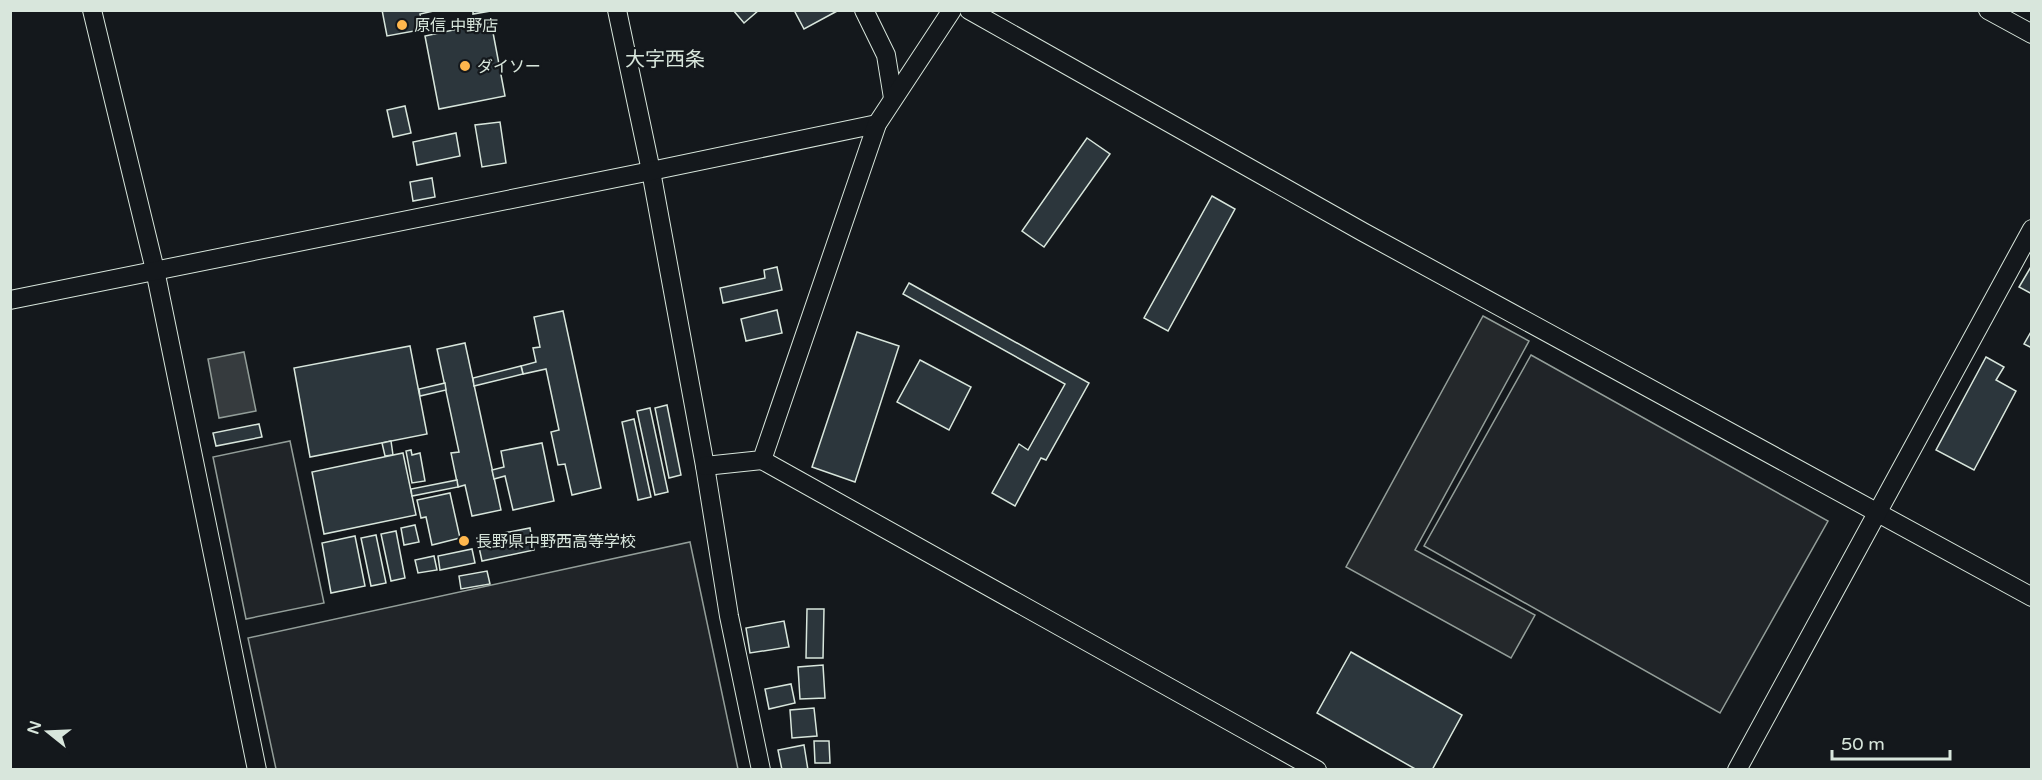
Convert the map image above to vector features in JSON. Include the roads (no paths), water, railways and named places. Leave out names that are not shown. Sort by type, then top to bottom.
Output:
[{"type":"street","points":[[92,10],[155,270],[257,770]]},
{"type":"street","points":[[617,10],[651,171],[705,466],[729,616],[760,770]]},
{"type":"street","points":[[864,10],[886,55],[893,98]]},
{"type":"street","points":[[762,460],[877,124],[952,10]]},
{"type":"street","points":[[969,10],[1363,232],[2031,597]]},
{"type":"street","points":[[1988,10],[2031,34]]},
{"type":"street","points":[[10,300],[877,124]]},
{"type":"street","points":[[1737,770],[2031,229]]},
{"type":"street","points":[[705,466],[762,460],[1317,770]]},
{"type":"place","name":"原信 中野店","points":[[402,25]]},
{"type":"place","name":"ダイソー","points":[[465,66]]},
{"type":"place","name":"長野県中野西高等学校","points":[[464,541]]},
{"type":"district","name":"大字西条","points":[[665,59]]}]
